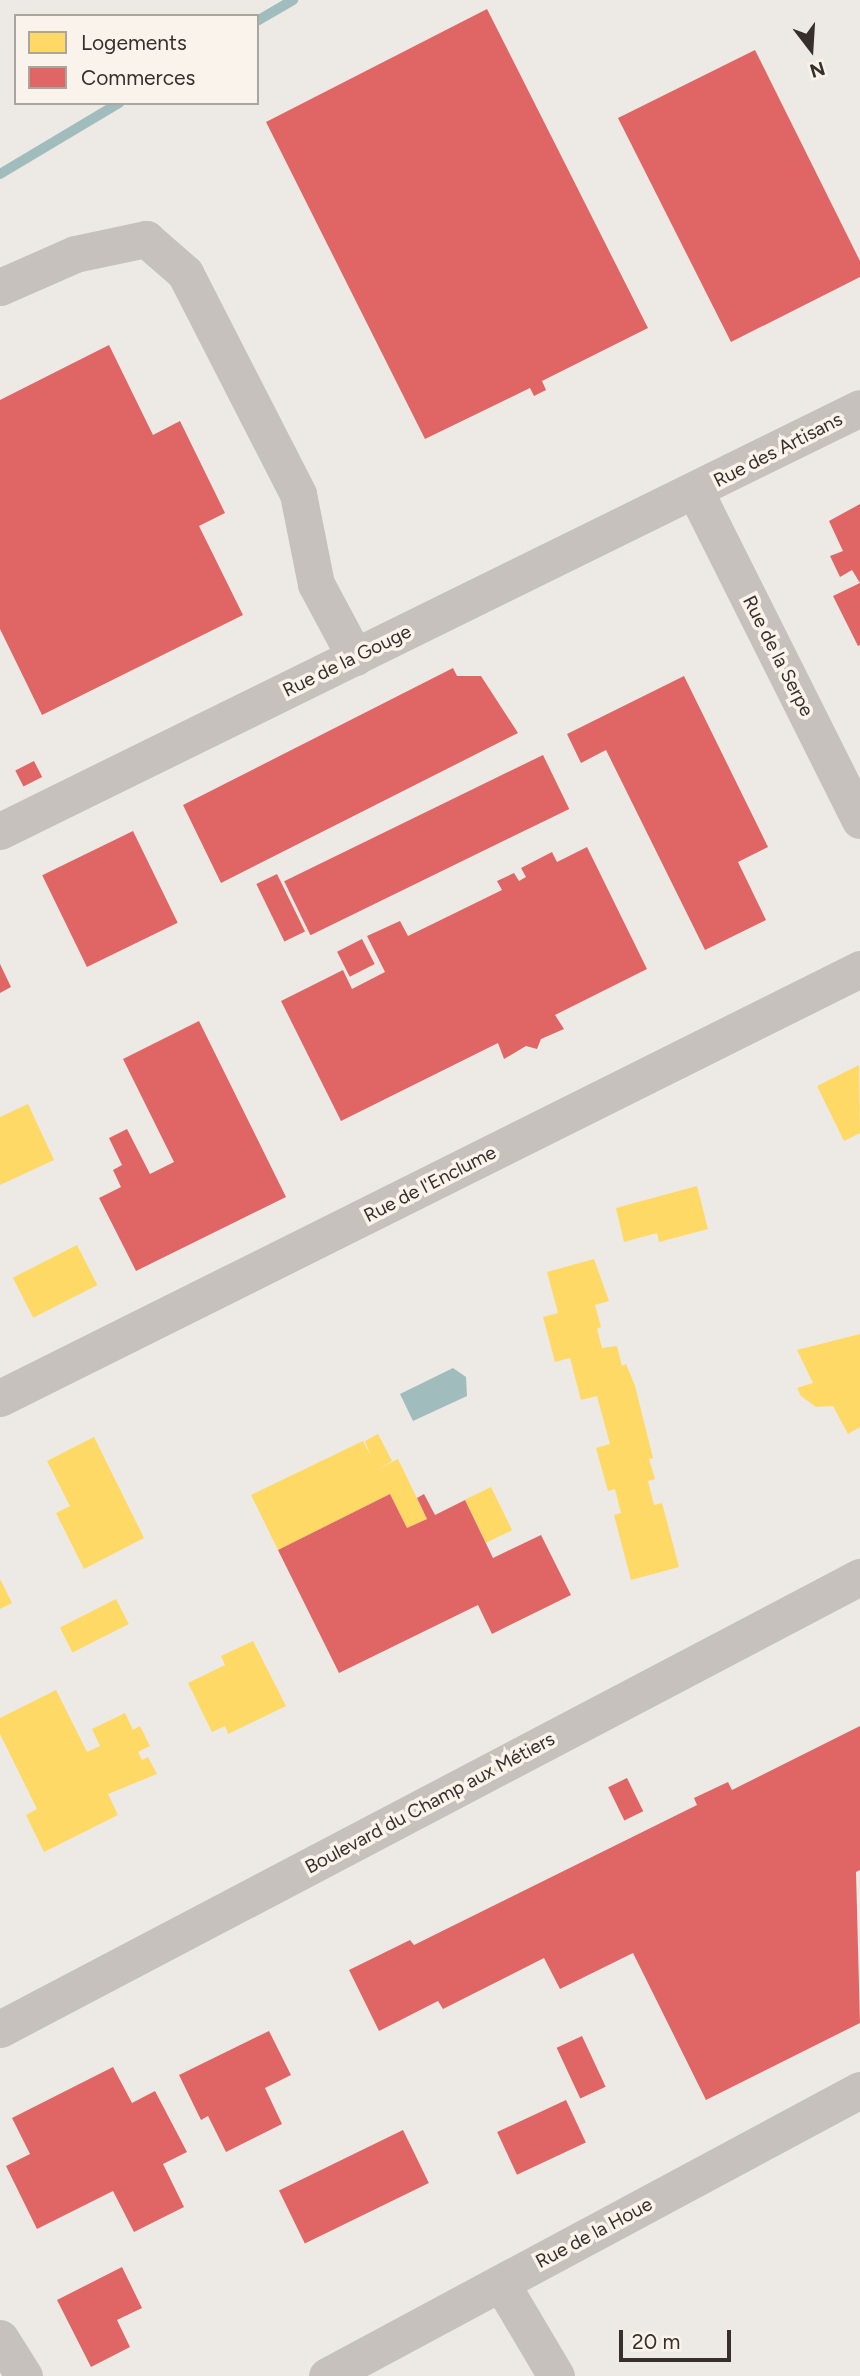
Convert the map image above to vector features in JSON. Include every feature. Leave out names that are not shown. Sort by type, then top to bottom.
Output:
[{"type":"street","points":[[0,287],[75,254],[146,239],[185,273],[298,494],[316,584],[355,657]]},
{"type":"street","name":"Rue des Artisans","points":[[695,491],[860,408]]},
{"type":"street","name":"Rue de la Gouge","points":[[4,818],[355,657],[695,491]]},
{"type":"street","name":"Rue de la Serpe","points":[[695,491],[860,820]]},
{"type":"street","name":"Rue de l'Enclume","points":[[2,1391],[860,969]]},
{"type":"street","name":"Boulevard du Champ aux Métiers","points":[[0,2029],[860,1577]]},
{"type":"street","name":"Rue de la Houe","points":[[327,2376],[860,2090]]},
{"type":"street","points":[[501,2283],[556,2376]]},
{"type":"street","points":[[0,2337],[24,2376]]},
{"type":"water","points":[[453,1368],[466,1377],[467,1396],[413,1421],[400,1394]]},
{"type":"building: Logements","points":[[859,1065],[860,1133],[844,1141],[817,1086]]},
{"type":"building: Logements","points":[[28,1104],[54,1160],[0,1185],[0,1117]]},
{"type":"building: Logements","points":[[697,1186],[708,1229],[659,1242],[657,1233],[624,1242],[616,1208]]},
{"type":"building: Logements","points":[[77,1245],[97,1285],[33,1318],[13,1278]]},
{"type":"building: Logements","points":[[594,1259],[609,1301],[595,1305],[601,1327],[597,1329],[602,1348],[617,1346],[622,1366],[626,1364],[635,1386],[653,1458],[649,1459],[655,1479],[648,1481],[654,1505],[662,1503],[679,1567],[631,1580],[614,1515],[621,1513],[615,1489],[608,1491],[596,1448],[610,1444],[597,1396],[581,1400],[570,1358],[555,1362],[543,1317],[558,1313],[547,1272]]},
{"type":"building: Logements","points":[[860,1334],[860,1427],[848,1434],[833,1406],[816,1407],[801,1396],[797,1388],[813,1383],[797,1350]]},
{"type":"building: Logements","points":[[378,1434],[392,1461],[378,1469],[398,1459],[427,1519],[407,1528],[390,1494],[278,1550],[251,1495],[363,1441],[371,1456],[365,1441]]},
{"type":"building: Logements","points":[[94,1437],[144,1538],[84,1569],[56,1513],[70,1506],[47,1461]]},
{"type":"building: Logements","points":[[491,1487],[512,1530],[486,1543],[465,1500]]},
{"type":"building: Logements","points":[[0,1579],[12,1603],[0,1609]]},
{"type":"building: Logements","points":[[116,1599],[129,1624],[73,1653],[60,1628]]},
{"type":"building: Logements","points":[[253,1641],[286,1706],[228,1734],[225,1726],[212,1732],[188,1683],[225,1665],[221,1656]]},
{"type":"building: Logements","points":[[56,1690],[87,1752],[100,1746],[92,1729],[125,1713],[133,1730],[140,1726],[150,1746],[138,1752],[142,1760],[148,1757],[157,1774],[108,1794],[118,1815],[44,1852],[26,1815],[37,1809],[0,1734],[0,1718]]},
{"type":"building: Commerces","points":[[487,9],[648,328],[542,381],[546,390],[534,396],[530,388],[425,439],[266,122]]},
{"type":"building: Commerces","points":[[755,50],[860,261],[860,277],[731,342],[618,118]]},
{"type":"building: Commerces","points":[[109,345],[153,435],[180,421],[225,513],[199,526],[243,615],[42,715],[0,629],[0,400]]},
{"type":"building: Commerces","points":[[860,504],[860,583],[852,570],[840,577],[830,556],[843,551],[829,521]]},
{"type":"building: Commerces","points":[[860,583],[860,645],[858,646],[833,596]]},
{"type":"building: Commerces","points":[[453,668],[457,676],[481,676],[518,733],[221,883],[183,805]]},
{"type":"building: Commerces","points":[[684,676],[768,847],[738,862],[766,920],[705,950],[606,750],[581,763],[567,734]]},
{"type":"building: Commerces","points":[[543,755],[569,809],[310,935],[284,881]]},
{"type":"building: Commerces","points":[[34,761],[42,777],[23,787],[15,771]]},
{"type":"building: Commerces","points":[[133,831],[178,923],[87,967],[42,875]]},
{"type":"building: Commerces","points":[[587,847],[647,969],[555,1015],[564,1029],[541,1039],[537,1049],[526,1046],[504,1059],[498,1043],[341,1121],[281,1001],[343,970],[352,989],[385,972],[367,936],[400,921],[408,936],[502,890],[497,881],[514,873],[519,881],[526,877],[521,868],[552,852],[557,862]]},
{"type":"building: Commerces","points":[[277,874],[305,932],[284,942],[256,884]]},
{"type":"building: Commerces","points":[[362,939],[375,964],[350,977],[337,952]]},
{"type":"building: Commerces","points":[[0,964],[11,987],[0,993]]},
{"type":"building: Commerces","points":[[199,1021],[286,1197],[136,1271],[99,1198],[121,1187],[113,1170],[122,1165],[109,1138],[127,1129],[150,1174],[174,1162],[123,1059]]},
{"type":"building: Commerces","points":[[390,1494],[407,1528],[427,1519],[417,1498],[424,1494],[435,1515],[465,1500],[493,1558],[541,1535],[571,1595],[492,1634],[478,1605],[339,1673],[278,1550]]},
{"type":"building: Commerces","points":[[860,1726],[860,1870],[856,1872],[860,2023],[706,2100],[633,1953],[560,1989],[544,1958],[443,2009],[438,2001],[379,2031],[349,1970],[410,1940],[414,1945],[697,1805],[694,1798],[728,1782],[732,1790]]},
{"type":"building: Commerces","points":[[627,1778],[643,1811],[624,1820],[608,1787]]},
{"type":"building: Commerces","points":[[269,2031],[291,2075],[265,2088],[282,2124],[226,2152],[208,2116],[201,2120],[179,2075]]},
{"type":"building: Commerces","points":[[582,2036],[606,2087],[580,2099],[557,2048]]},
{"type":"building: Commerces","points":[[113,2067],[132,2103],[155,2091],[187,2152],[163,2164],[184,2207],[134,2232],[113,2191],[37,2229],[6,2166],[30,2154],[12,2118]]},
{"type":"building: Commerces","points":[[566,2100],[586,2143],[517,2175],[497,2132]]},
{"type":"building: Commerces","points":[[403,2130],[429,2183],[305,2244],[279,2190]]},
{"type":"building: Commerces","points":[[122,2267],[142,2308],[117,2320],[130,2347],[91,2367],[57,2300]]},
{"type":"waterway","points":[[259,20],[293,0]]},
{"type":"waterway","points":[[0,174],[116,105]]}]
